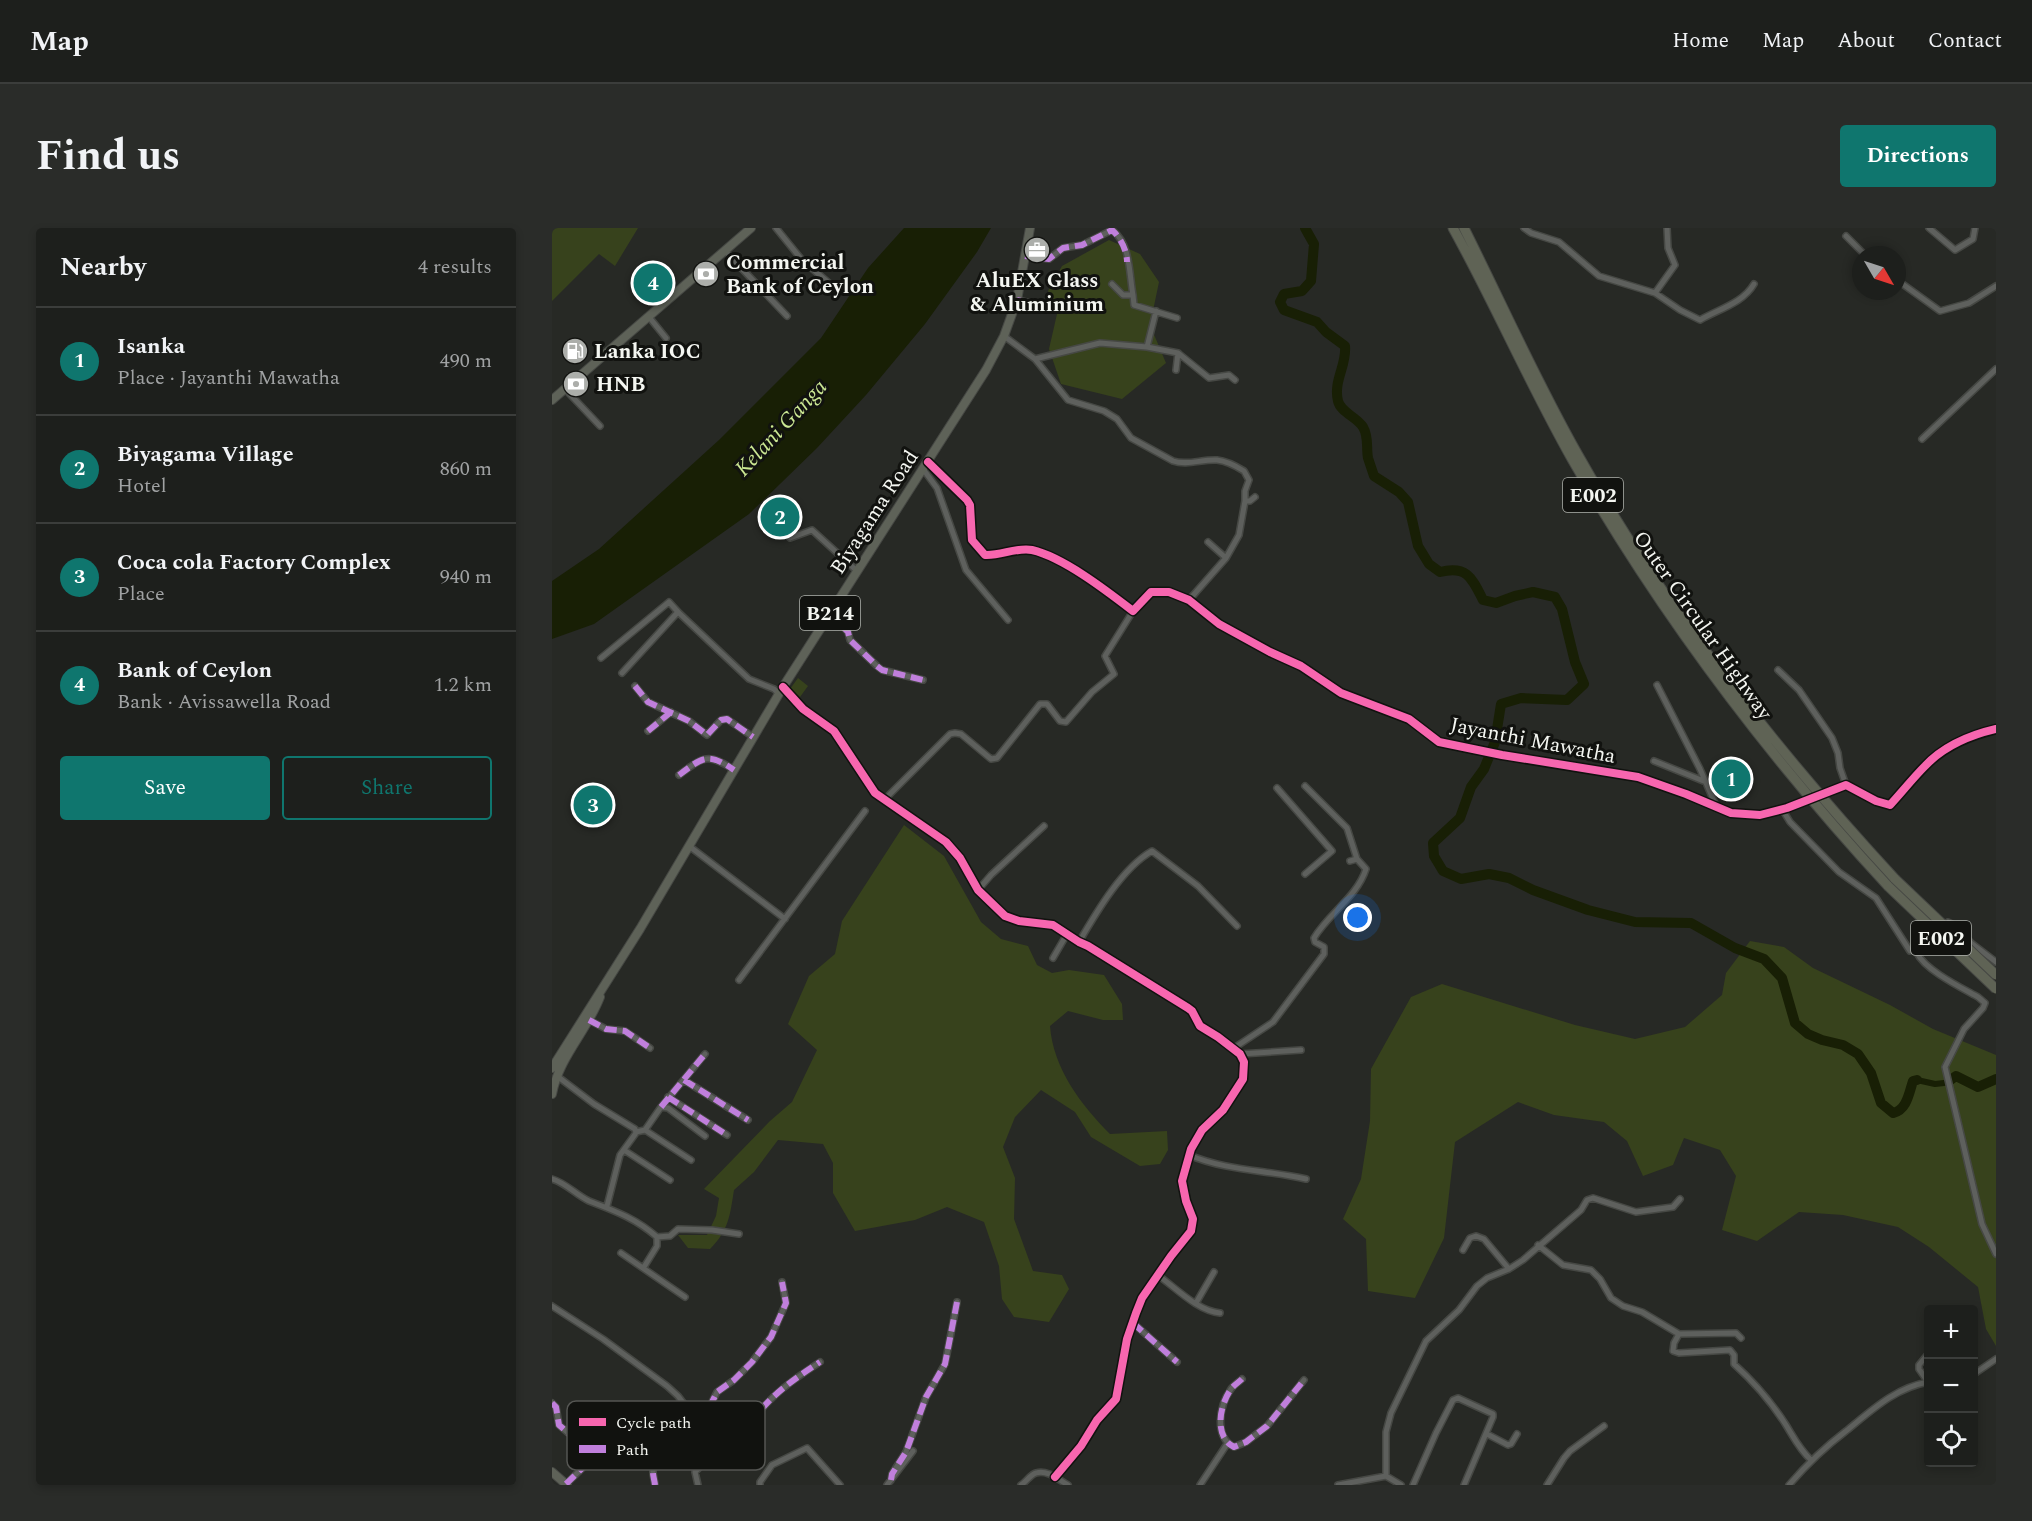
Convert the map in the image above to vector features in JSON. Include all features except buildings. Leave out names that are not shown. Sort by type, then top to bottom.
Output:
[{"type":"highway","name":"Outer Circular Highway","points":[[1453,228],[1593,479],[1695,644],[1891,883],[1996,989]]},
{"type":"highway","name":"Outer Circular Highway","points":[[1464,228],[1512,334]]},
{"type":"highway","name":"Outer Circular Highway","points":[[1891,883],[1996,975]]},
{"type":"main road","points":[[552,400],[751,228]]},
{"type":"main road","name":"Biyagama Road","points":[[554,1073],[592,1002],[603,988],[781,691],[986,370],[1004,336],[1017,300],[1030,228]]},
{"type":"main road","name":"Biyagama Road","points":[[554,1073],[589,1020],[603,988]]},
{"type":"main road","name":"B214","points":[[552,1094],[554,1073]]},
{"type":"main road","points":[[552,1472],[566,1484]]},
{"type":"street","points":[[776,228],[802,260],[836,289]]},
{"type":"street","points":[[1524,228],[1531,233],[1559,242],[1599,276],[1655,292],[1680,310],[1700,320],[1742,298],[1754,284]]},
{"type":"street","points":[[1655,292],[1675,265],[1668,248],[1667,228]]},
{"type":"street","points":[[1929,228],[1955,250],[1973,239],[1975,228]]},
{"type":"street","points":[[1025,256],[1049,259],[1063,248],[1082,245],[1112,230],[1127,252],[1134,305],[1177,318]]},
{"type":"street","points":[[1846,237],[1855,246]]},
{"type":"street","points":[[725,251],[787,316]]},
{"type":"street","points":[[1112,284],[1123,295],[1133,295]]},
{"type":"street","points":[[1906,286],[1940,311],[1970,303],[1996,286]]},
{"type":"street","points":[[1017,300],[1062,310]]},
{"type":"street","points":[[1147,347],[1156,311]]},
{"type":"street","points":[[648,317],[666,338]]},
{"type":"street","points":[[1004,336],[1035,359],[1068,400],[1111,415],[1117,419],[1131,438],[1173,461],[1180,463],[1224,461],[1244,471],[1249,480],[1245,491],[1241,528],[1226,558],[1189,600]]},
{"type":"street","points":[[1035,359],[1100,343],[1147,347],[1178,353],[1209,378],[1229,375],[1235,380]]},
{"type":"street","points":[[1176,370],[1178,353]]},
{"type":"street","points":[[1922,439],[1996,369]]},
{"type":"street","points":[[565,389],[600,426]]},
{"type":"street","points":[[884,800],[950,734],[961,734],[991,759],[997,758],[1040,704],[1047,704],[1060,722],[1066,722],[1092,692],[1114,674],[1105,656],[1133,611],[1078,572],[1032,550],[1012,551],[994,556],[985,555],[972,540],[970,505],[967,500],[926,465]]},
{"type":"street","points":[[926,465],[937,488],[966,570],[1008,620]]},
{"type":"street","points":[[1245,501],[1250,501],[1255,497]]},
{"type":"street","points":[[783,531],[790,538],[812,530],[857,571]]},
{"type":"street","points":[[1208,542],[1226,558]]},
{"type":"street","name":"Jayanthi Mawatha","points":[[1133,611],[1151,592],[1170,592],[1189,600],[1219,624],[1301,666],[1341,693],[1408,719],[1439,742],[1638,777],[1731,813],[1760,815],[1784,809],[1846,785]]},
{"type":"street","points":[[601,658],[669,602],[749,679],[781,691],[834,731],[875,793],[946,842],[960,858],[978,890],[994,906],[1012,920],[1047,923],[1106,957],[1188,1008],[1200,1026],[1240,1054],[1244,1062],[1243,1079],[1223,1110],[1202,1130],[1189,1155],[1182,1181],[1193,1219],[1191,1231],[1142,1298],[1127,1339],[1116,1399],[1097,1420],[1081,1446],[1054,1477]]},
{"type":"street","points":[[622,672],[679,612]]},
{"type":"street","points":[[830,613],[848,632],[850,640],[882,670],[923,680]]},
{"type":"street","points":[[1778,670],[1799,690],[1832,738],[1838,753],[1839,768],[1846,785],[1876,801],[1890,805],[1926,765],[1955,743],[1973,734],[1996,729]]},
{"type":"street","points":[[1657,685],[1717,808]]},
{"type":"street","points":[[635,686],[648,702],[671,712],[707,735],[721,720],[727,719],[753,737]]},
{"type":"street","points":[[648,731],[671,712]]},
{"type":"street","points":[[679,775],[698,761],[710,758],[719,760],[734,770]]},
{"type":"street","points":[[1654,761],[1706,782]]},
{"type":"street","points":[[1233,1048],[1273,1022],[1324,954],[1324,947],[1315,942],[1314,938],[1327,918],[1341,907],[1364,876],[1366,869],[1357,859],[1347,828],[1305,786]]},
{"type":"street","points":[[1277,788],[1332,851],[1305,874]]},
{"type":"street","points":[[1784,809],[1790,822],[1839,872],[1876,898],[1910,951],[1919,948],[1948,922],[1956,926],[1971,943],[1996,962]]},
{"type":"street","points":[[739,980],[865,811]]},
{"type":"street","points":[[978,890],[1044,826]]},
{"type":"street","points":[[689,846],[784,919]]},
{"type":"street","points":[[1079,942],[1117,884],[1144,856],[1152,851],[1198,886],[1237,926]]},
{"type":"street","points":[[1350,861],[1357,859]]},
{"type":"street","points":[[1053,958],[1067,934]]},
{"type":"street","points":[[1919,948],[1917,953],[1927,965],[1985,1003],[1964,1029],[1945,1067],[1982,1224],[1996,1254]]},
{"type":"street","points":[[589,1020],[606,1029],[625,1031],[650,1048]]},
{"type":"street","points":[[1240,1054],[1302,1050]]},
{"type":"street","points":[[607,1206],[614,1176],[624,1150],[636,1132],[645,1130],[668,1097],[705,1054]]},
{"type":"street","points":[[554,1073],[594,1104],[636,1132]]},
{"type":"street","points":[[684,1080],[748,1120]]},
{"type":"street","points":[[668,1097],[727,1135]]},
{"type":"street","points":[[661,1107],[668,1108],[705,1137]]},
{"type":"street","points":[[645,1130],[691,1160]]},
{"type":"street","points":[[624,1150],[670,1180]]},
{"type":"street","points":[[1189,1155],[1240,1170],[1286,1174],[1306,1179]]},
{"type":"street","points":[[552,1179],[588,1200],[607,1206],[634,1220],[657,1237],[669,1236],[678,1229],[739,1234]]},
{"type":"street","points":[[1386,1476],[1386,1432],[1391,1413],[1426,1341],[1459,1310],[1477,1286],[1487,1278],[1524,1260],[1538,1245],[1581,1210],[1587,1200],[1593,1198],[1602,1200],[1636,1212],[1673,1208],[1680,1199]]},
{"type":"street","points":[[1462,1250],[1470,1238],[1476,1236],[1484,1239],[1509,1269]]},
{"type":"street","points":[[644,1267],[657,1246],[657,1237]]},
{"type":"street","points":[[1538,1245],[1563,1265],[1591,1270],[1600,1279],[1611,1298],[1679,1334],[1736,1333],[1741,1338]]},
{"type":"street","points":[[621,1253],[685,1297]]},
{"type":"street","points":[[1196,1303],[1214,1272]]},
{"type":"street","points":[[1159,1276],[1196,1303],[1211,1312],[1220,1313]]},
{"type":"street","points":[[712,1401],[717,1392],[734,1380],[752,1362],[771,1337],[786,1303],[782,1282]]},
{"type":"street","points":[[889,1482],[906,1452],[926,1397],[945,1364],[957,1302]]},
{"type":"street","points":[[552,1306],[594,1332],[667,1386],[680,1401]]},
{"type":"street","points":[[1133,1323],[1177,1362]]},
{"type":"street","points":[[1679,1334],[1673,1351],[1679,1353],[1730,1350],[1734,1355],[1734,1364],[1764,1395],[1787,1426],[1794,1441],[1811,1460]]},
{"type":"street","points":[[1978,1371],[1996,1359]]},
{"type":"street","points":[[1924,1360],[1919,1365],[1924,1374]]},
{"type":"street","points":[[765,1406],[788,1383],[820,1362]]},
{"type":"street","points":[[1242,1379],[1232,1389],[1222,1407],[1221,1434],[1227,1443],[1234,1447],[1246,1443],[1260,1431],[1304,1380]]},
{"type":"street","points":[[1789,1485],[1811,1460],[1875,1406],[1902,1390],[1924,1383]]},
{"type":"street","points":[[1413,1485],[1436,1433],[1454,1400],[1458,1398],[1493,1414],[1487,1434],[1464,1485]]},
{"type":"street","points":[[552,1403],[556,1407],[559,1425],[567,1432]]},
{"type":"street","points":[[1547,1485],[1563,1458],[1604,1426]]},
{"type":"street","points":[[1487,1434],[1508,1445],[1517,1434]]},
{"type":"street","points":[[1200,1485],[1227,1443]]},
{"type":"street","points":[[760,1485],[772,1465],[807,1448],[840,1485]]},
{"type":"street","points":[[889,1482],[913,1451]]},
{"type":"street","points":[[566,1484],[580,1470]]},
{"type":"street","points":[[653,1470],[656,1485]]},
{"type":"street","points":[[697,1470],[695,1472],[698,1485]]},
{"type":"street","points":[[1021,1485],[1034,1473],[1042,1472],[1068,1485]]},
{"type":"street","points":[[1338,1485],[1386,1476],[1401,1485]]},
{"type":"shaded area","points":[[552,228],[638,228],[615,266],[599,254],[552,301]]},
{"type":"shaded area","points":[[1109,240],[1140,254],[1159,282],[1150,325],[1166,363],[1122,399],[1061,384],[1049,349],[1057,314],[1048,291],[1062,266]]},
{"type":"shaded area","points":[[798,678],[808,686],[800,697],[790,689]]},
{"type":"shaded area","points":[[904,825],[944,856],[981,922],[1001,939],[1028,946],[1037,965],[1052,973],[1069,970],[1104,975],[1122,1004],[1123,1020],[1103,1020],[1068,1011],[1050,1026],[1057,1057],[1070,1085],[1110,1134],[1167,1131],[1168,1150],[1160,1164],[1140,1166],[1091,1137],[1075,1112],[1041,1090],[1015,1117],[1003,1147],[1015,1178],[1014,1219],[1033,1271],[1062,1275],[1069,1289],[1049,1322],[1014,1317],[1002,1299],[999,1266],[984,1222],[947,1207],[915,1220],[855,1231],[833,1193],[833,1163],[823,1144],[778,1140],[754,1172],[734,1190],[725,1229],[710,1249],[688,1248],[678,1235],[707,1235],[716,1216],[719,1198],[704,1189],[770,1121],[792,1102],[817,1050],[788,1024],[809,976],[835,954],[842,921]]},
{"type":"shaded area","points":[[1750,941],[1784,947],[1813,968],[1890,1005],[1933,1029],[1996,1055],[1996,1346],[1986,1329],[1978,1287],[1929,1247],[1898,1227],[1843,1215],[1799,1212],[1757,1241],[1722,1230],[1736,1176],[1720,1150],[1684,1138],[1673,1165],[1643,1176],[1627,1141],[1604,1122],[1554,1115],[1518,1102],[1455,1142],[1444,1238],[1415,1298],[1368,1291],[1366,1239],[1343,1219],[1361,1179],[1370,1121],[1371,1069],[1411,997],[1442,984],[1575,1025],[1635,1039],[1685,1027],[1722,995],[1726,973]]},
{"type":"water","name":"Kelani Ganga","points":[[904,228],[991,228],[977,252],[925,324],[866,395],[817,448],[749,514],[594,624],[552,639],[552,581],[599,549],[719,440],[821,338],[868,268]]},
{"type":"waterway","points":[[1305,228],[1314,244],[1311,281],[1302,291],[1284,294],[1280,302],[1284,310],[1317,322],[1345,346],[1337,387],[1338,401],[1342,409],[1360,423],[1365,431],[1368,458],[1374,476],[1399,492],[1408,502],[1418,546],[1429,564],[1440,572],[1449,570],[1463,572],[1472,580],[1483,600],[1496,603],[1533,592],[1555,597],[1562,609],[1575,662],[1584,684],[1567,700],[1521,698],[1501,704],[1495,742],[1484,769],[1471,787],[1460,818],[1433,843],[1434,856],[1443,871],[1461,879],[1489,874],[1509,878],[1533,890],[1588,910],[1635,922],[1691,923],[1735,948],[1764,959],[1782,978],[1795,1023],[1808,1034],[1843,1045],[1858,1054],[1871,1073],[1881,1103],[1893,1113],[1904,1105],[1913,1081],[1917,1080]]},
{"type":"waterway","points":[[1949,1081],[1956,1076],[1978,1087],[1996,1079]]},
{"type":"waterway","points":[[1917,1080],[1935,1084],[1944,1083]]},
{"type":"marked path","points":[[1025,256],[1049,259],[1063,248],[1082,245],[1112,230],[1123,245],[1127,262]]},
{"type":"marked path","points":[[1017,300],[1062,310]]},
{"type":"marked path","points":[[830,613],[848,632],[850,640],[882,670],[923,680]]},
{"type":"marked path","points":[[635,686],[648,702],[689,721],[707,735],[721,720],[727,719],[753,737]]},
{"type":"marked path","points":[[648,731],[671,712]]},
{"type":"marked path","points":[[679,775],[694,764],[706,759],[718,761],[734,770]]},
{"type":"marked path","points":[[589,1020],[606,1029],[625,1031],[650,1048]]},
{"type":"marked path","points":[[661,1107],[705,1054]]},
{"type":"marked path","points":[[684,1080],[748,1120]]},
{"type":"marked path","points":[[668,1097],[727,1135]]},
{"type":"marked path","points":[[712,1401],[717,1392],[734,1380],[752,1362],[771,1337],[786,1303],[782,1282]]},
{"type":"marked path","points":[[891,1480],[892,1474],[906,1452],[926,1397],[945,1364],[957,1302]]},
{"type":"marked path","points":[[1133,1323],[1177,1362]]},
{"type":"marked path","points":[[765,1405],[791,1382],[820,1362]]},
{"type":"marked path","points":[[1242,1379],[1231,1389],[1221,1412],[1223,1436],[1234,1447],[1246,1442],[1267,1426],[1304,1380]]},
{"type":"marked path","points":[[552,1403],[556,1407],[559,1425],[567,1432]]},
{"type":"marked path","points":[[566,1484],[580,1470]]},
{"type":"marked path","points":[[653,1470],[655,1485]]},
{"type":"cycle path","points":[[928,462],[967,500],[970,505],[972,540],[985,555],[1026,549],[1044,554],[1084,576],[1133,611],[1151,592],[1169,592],[1189,600],[1219,624],[1301,666],[1341,693],[1409,719],[1439,742],[1502,755],[1638,777],[1731,813],[1760,815],[1787,808],[1846,785],[1876,801],[1890,805],[1940,753],[1967,738],[1996,729]]},
{"type":"cycle path","points":[[783,687],[803,709],[834,731],[875,793],[946,842],[960,858],[978,890],[1005,916],[1019,921],[1053,925],[1088,946],[1188,1008],[1200,1026],[1240,1054],[1244,1062],[1243,1079],[1223,1110],[1202,1130],[1191,1149],[1182,1181],[1193,1219],[1191,1231],[1142,1298],[1127,1339],[1116,1399],[1097,1420],[1081,1446],[1055,1477]]},
{"type":"place","name":"AluEX Glass & Aluminium","points":[[1037,250]]},
{"type":"place","name":"Commercial Bank of Ceylon","points":[[706,274]]},
{"type":"place","name":"Bank of Ceylon","points":[[653,283]]},
{"type":"place","name":"Lanka IOC","points":[[575,351]]},
{"type":"place","name":"HNB","points":[[576,384]]},
{"type":"place","name":"Biyagama Village","points":[[780,517]]},
{"type":"place","name":"Isanka","points":[[1731,779]]},
{"type":"place","name":"Coca cola Factory Complex","points":[[593,805]]}]
